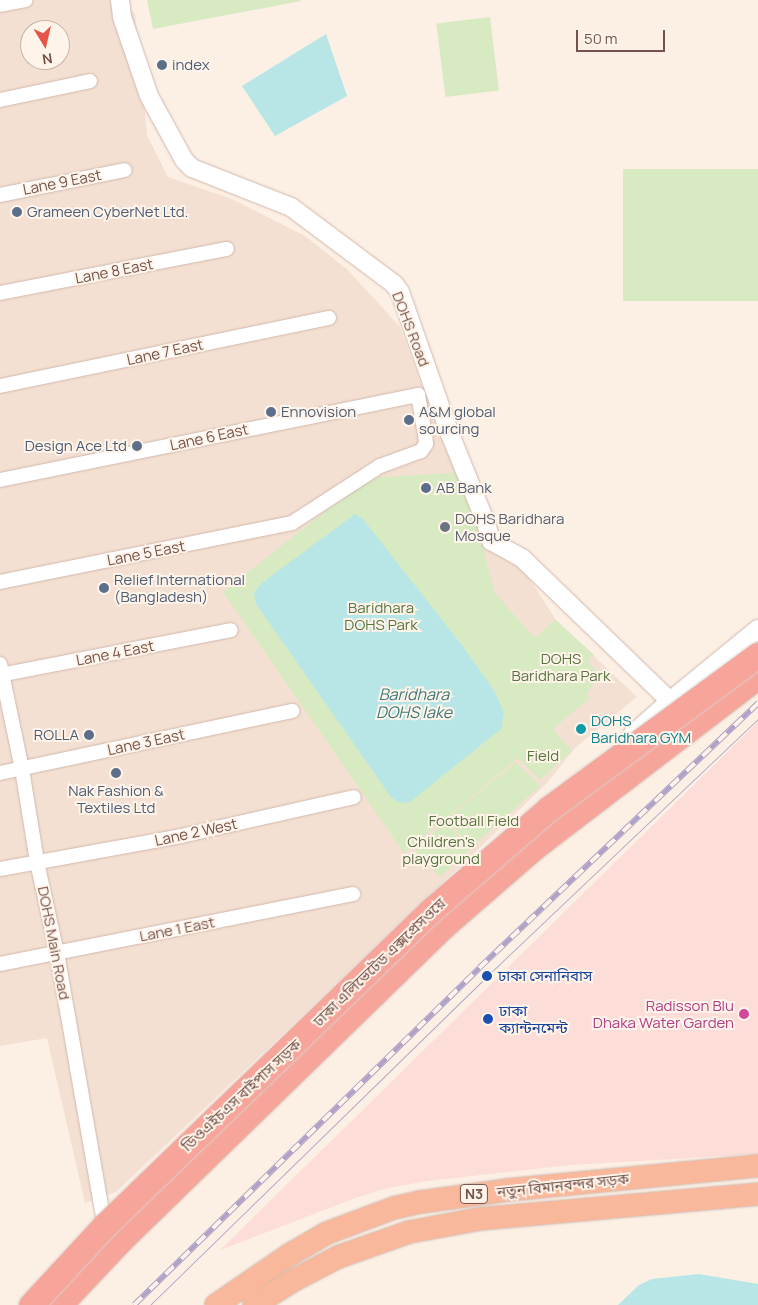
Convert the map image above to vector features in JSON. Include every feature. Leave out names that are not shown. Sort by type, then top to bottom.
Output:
[{"type":"highway","name":"ঢাকা এলিভেটেড এক্সপ্রেসওয়ে","points":[[36,1302],[105,1225],[430,911],[548,809],[758,655]]},
{"type":"highway","name":"ঢাকা এলিভেটেড এক্সপ্রেসওয়ে","points":[[36,1302],[120,1240],[444,925],[534,847],[758,676]]},
{"type":"highway","name":"নতুন বিমানবন্দর সড়ক","points":[[216,1305],[289,1255],[327,1232],[394,1208],[499,1191],[758,1166]]},
{"type":"highway","points":[[700,1171],[702,1198]]},
{"type":"highway","name":"নতুন বিমানবন্দর সড়ক","points":[[254,1305],[296,1279],[338,1257],[408,1232],[479,1219],[758,1194]]},
{"type":"street","points":[[0,5],[26,0]]},
{"type":"street","name":"DOHS Road","points":[[120,0],[122,17],[149,96],[184,160],[200,172],[291,207],[394,284],[400,292],[450,434],[486,523],[491,541],[522,558],[670,700]]},
{"type":"street","points":[[0,100],[90,81]]},
{"type":"street","name":"Lane 9 East","points":[[0,195],[125,170]]},
{"type":"street","name":"Lane 8 East","points":[[0,293],[227,249]]},
{"type":"street","name":"Lane 7 East","points":[[0,386],[329,318]]},
{"type":"street","name":"Lane 6 East","points":[[0,480],[418,395],[426,444],[422,451],[380,466],[292,523]]},
{"type":"street","name":"Lane 5 East","points":[[0,582],[292,523]]},
{"type":"street","name":"ডিওএইচএস বাইপাস সড়ক","points":[[36,1302],[104,1221],[670,700],[758,629]]},
{"type":"street","name":"Lane 4 East","points":[[1,672],[231,630]]},
{"type":"street","name":"DOHS Main Road","points":[[1,672],[22,769],[37,862],[57,953],[104,1221]]},
{"type":"street","name":"Lane 3 East","points":[[0,773],[292,711]]},
{"type":"street","name":"Lane 2 West","points":[[0,869],[181,836],[354,797]]},
{"type":"street","name":"Lane 1 East","points":[[0,964],[353,894]]},
{"type":"shaded area","points":[[0,0],[121,0],[135,14],[147,135],[168,177],[232,199],[305,236],[348,270],[400,327],[445,448],[556,620],[637,697],[576,747],[546,784],[116,1192],[85,1203],[47,1038],[0,1046]]},
{"type":"shaded area","points":[[758,722],[758,1154],[570,1165],[427,1181],[388,1188],[358,1197],[220,1250]]},
{"type":"green space","points":[[147,0],[301,0],[301,1],[153,29]]},
{"type":"green space","points":[[490,17],[499,90],[445,97],[436,24]]},
{"type":"green space","points":[[623,169],[758,169],[758,301],[623,301]]},
{"type":"green space","name":"Baridhara DOHS Park","points":[[463,472],[495,593],[533,636],[537,637],[556,620],[594,655],[588,661],[600,675],[587,694],[590,698],[553,729],[572,751],[540,780],[518,758],[404,853],[223,592],[367,478]]},
{"type":"green space","name":"Football Field","points":[[516,762],[540,786],[472,847],[445,820]]},
{"type":"green space","name":"Children's playground","points":[[445,822],[470,849],[440,877],[415,850]]},
{"type":"water","points":[[326,34],[347,96],[275,136],[242,86]]},
{"type":"water","name":"Baridhara DOHS lake","points":[[355,514],[363,519],[464,648],[495,692],[504,713],[501,729],[410,802],[400,803],[391,797],[256,604],[254,593],[262,583]]},
{"type":"water","points":[[699,1274],[758,1284],[758,1305],[618,1305],[639,1285],[652,1279]]},
{"type":"tram line","points":[[150,1305],[487,976],[758,719]]},
{"type":"railway","points":[[134,1305],[479,968],[758,703]]},
{"type":"place","name":"index","points":[[162,65]]},
{"type":"place","name":"Grameen CyberNet Ltd.","points":[[17,212]]},
{"type":"place","name":"Ennovision","points":[[271,412]]},
{"type":"place","name":"A&M global sourcing","points":[[409,420]]},
{"type":"place","name":"Design Ace Ltd","points":[[137,446]]},
{"type":"place","name":"AB Bank","points":[[426,488]]},
{"type":"place","name":"DOHS Baridhara Mosque","points":[[445,527]]},
{"type":"place","name":"Relief International (Bangladesh)","points":[[104,588]]},
{"type":"place","name":"DOHS Baridhara GYM","points":[[581,729]]},
{"type":"place","name":"ROLLA","points":[[89,735]]},
{"type":"place","name":"Nak Fashion & Textiles Ltd","points":[[116,773]]},
{"type":"place","name":"ঢাকা সেনানিবাস","points":[[487,976]]},
{"type":"place","name":"Radisson Blu Dhaka Water Garden","points":[[744,1014]]},
{"type":"place","name":"ঢাকা ক্যান্টনমেন্ট","points":[[488,1019]]},
{"type":"park label","name":"DOHS Baridhara Park","points":[[561,666]]},
{"type":"park label","name":"Field","points":[[543,756]]}]
